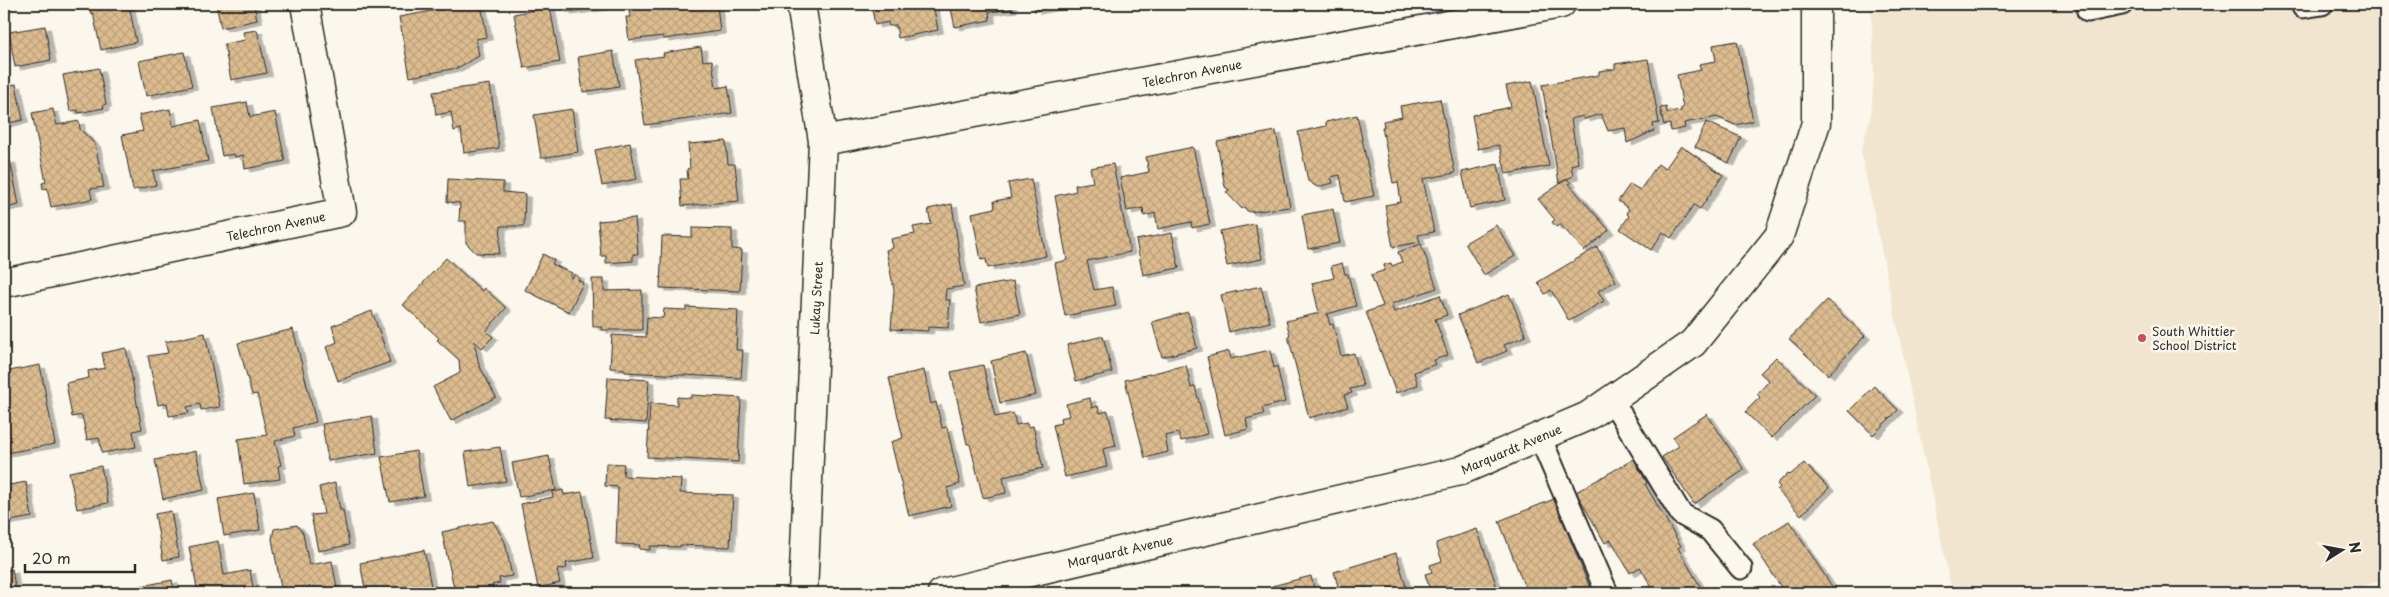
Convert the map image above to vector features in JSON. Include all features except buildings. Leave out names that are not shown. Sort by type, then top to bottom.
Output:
[{"type":"street","name":"Telechron Avenue","points":[[4,283],[342,212],[306,4]]},
{"type":"street","name":"Lukay Street","points":[[801,4],[824,141],[803,593]]},
{"type":"street","name":"Telechron Avenue","points":[[824,141],[1561,4]]},
{"type":"street","name":"Marquardt Avenue","points":[[942,593],[1460,472],[1588,416],[1612,400],[1693,344],[1779,236],[1816,123],[1816,4]]},
{"type":"lane","points":[[2088,11],[2122,4]]},
{"type":"lane","points":[[2302,4],[2303,7],[2322,4]]},
{"type":"lane","points":[[1612,400],[1681,514],[1710,530],[1741,568]]},
{"type":"lane","points":[[1540,437],[1607,593]]},
{"type":"shaded area","name":"South Whittier School District","points":[[1871,4],[2385,4],[2385,578],[2348,593],[1952,593],[1861,151],[1871,115],[1874,76]]},
{"type":"place","name":"South Whittier School District","points":[[2142,338]]}]
